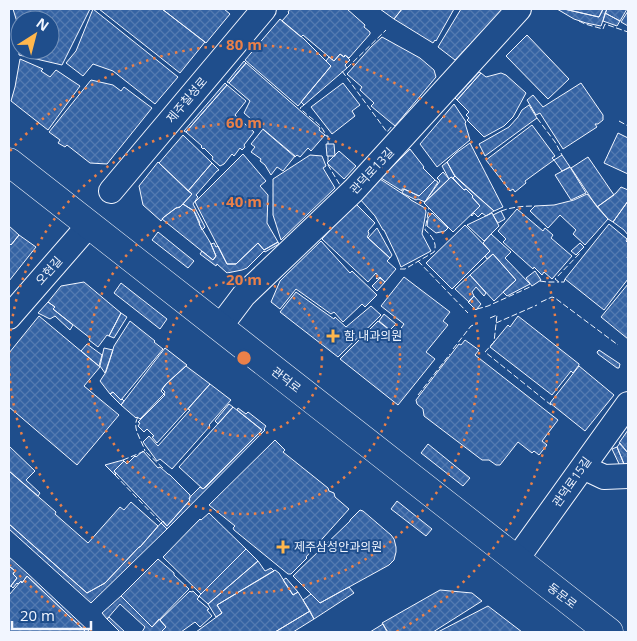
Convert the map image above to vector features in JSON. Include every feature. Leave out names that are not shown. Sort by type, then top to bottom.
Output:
[{"type":"main road","name":"관덕로","points":[[9,162],[516,560]]},
{"type":"main road","name":"동문로","points":[[516,560],[609,632]]},
{"type":"street","name":"제주칠성로","points":[[111,191],[264,9]]},
{"type":"street","name":"관덕로13길","points":[[219,328],[244,295],[354,190],[519,9]]},
{"type":"street","name":"오현길","points":[[9,317],[89,225]]},
{"type":"street","name":"관덕로15길","points":[[516,560],[628,404]]},
{"type":"street","points":[[583,467],[604,477],[628,476]]},
{"type":"building","points":[[13,9],[90,9],[62,65],[40,60],[60,60],[60,10]]},
{"type":"building","points":[[93,9],[178,77],[155,104],[113,71],[93,64],[83,76],[66,63],[76,51]]},
{"type":"building","points":[[99,9],[162,9],[205,42],[180,73]]},
{"type":"building","points":[[162,9],[224,9],[230,14],[206,43]]},
{"type":"building","points":[[290,9],[347,9],[365,25],[364,27],[370,34],[349,58],[340,54],[334,61],[303,35],[301,37],[282,21]]},
{"type":"building","points":[[380,9],[402,9],[394,19]]},
{"type":"building","points":[[402,9],[454,9],[436,41],[433,43],[394,19]]},
{"type":"building","points":[[461,9],[503,9],[455,60],[438,47]]},
{"type":"building","points":[[557,9],[599,17],[603,9],[607,9],[601,26],[574,19]]},
{"type":"building","points":[[564,9],[603,9],[599,17]]},
{"type":"building","points":[[607,9],[627,9],[620,21],[605,13]]},
{"type":"building","points":[[628,11],[628,26],[621,22]]},
{"type":"building","points":[[605,13],[620,21],[617,26],[603,21]]},
{"type":"building","points":[[280,19],[304,39],[331,66],[298,106],[245,60]]},
{"type":"building","points":[[527,35],[569,79],[548,99],[506,56]]},
{"type":"building","points":[[382,37],[420,58],[434,70],[436,77],[395,126],[371,106],[374,103],[360,90],[362,87],[347,74]]},
{"type":"building","points":[[340,54],[344,57],[345,55],[350,60],[345,65],[347,68],[304,105],[301,102],[331,66],[326,61],[329,57],[334,61]]},
{"type":"building","points":[[20,60],[43,69],[41,71],[50,77],[56,70],[80,86],[48,130],[11,101]]},
{"type":"building","points":[[244,61],[246,63],[229,83],[227,82]]},
{"type":"building","points":[[246,63],[320,128],[319,130],[325,135],[311,151],[308,148],[300,157],[297,155],[295,157],[244,113],[250,101],[229,83]]},
{"type":"building","points":[[479,72],[481,73],[457,100],[455,98]]},
{"type":"building","points":[[481,73],[486,77],[501,73],[506,75],[526,93],[513,117],[504,126],[484,137],[467,120],[469,118],[466,115],[469,112],[457,100]]},
{"type":"building","points":[[91,80],[113,85],[121,91],[124,87],[152,108],[107,164],[90,163],[67,145],[65,147],[58,143],[60,140],[49,132]]},
{"type":"building","points":[[225,83],[227,85],[186,132],[184,131]]},
{"type":"building","points":[[343,83],[360,105],[352,111],[355,116],[332,134],[311,107]]},
{"type":"building","points":[[581,83],[603,115],[603,120],[595,124],[597,127],[563,149],[540,113],[536,115],[527,100],[533,95],[543,107]]},
{"type":"building","points":[[227,85],[246,101],[235,115],[254,132],[242,150],[240,148],[234,156],[232,154],[220,166],[186,132]]},
{"type":"building","points":[[454,104],[466,122],[470,140],[437,167],[420,144]]},
{"type":"building","points":[[529,105],[537,118],[485,156],[479,144],[509,127],[522,110]]},
{"type":"building","points":[[532,125],[555,156],[552,158],[554,160],[525,181],[526,183],[515,192],[513,189],[510,191],[486,160]]},
{"type":"building","points":[[263,129],[295,156],[283,171],[277,167],[271,175],[260,161],[261,159],[251,152],[255,147],[251,144]]},
{"type":"building","points":[[618,133],[628,138],[628,174],[604,163]]},
{"type":"building","points":[[183,135],[212,163],[188,191],[159,163]]},
{"type":"building","points":[[470,143],[503,207],[494,211],[454,175],[447,162]]},
{"type":"building","points":[[326,144],[334,144],[335,156],[327,156]]},
{"type":"building","points":[[410,149],[423,168],[435,180],[419,196],[404,189],[402,191],[381,178]]},
{"type":"building","points":[[339,151],[356,166],[344,179],[327,163]]},
{"type":"building","points":[[243,154],[266,181],[260,186],[268,195],[267,223],[278,242],[264,250],[258,243],[236,264],[227,264],[195,202]]},
{"type":"building","points":[[310,155],[322,156],[326,166],[323,168],[335,188],[281,240],[273,215],[273,179]]},
{"type":"building","points":[[562,155],[570,167],[562,171],[554,160]]},
{"type":"building","points":[[588,157],[614,195],[597,207],[571,168]]},
{"type":"building","points":[[158,162],[192,194],[180,207],[176,208],[161,221],[143,205],[139,186]]},
{"type":"building","points":[[447,162],[455,176],[449,179],[442,166]]},
{"type":"building","points":[[212,163],[219,170],[196,195],[198,197],[193,204],[205,227],[202,230],[194,211],[183,204],[192,194],[188,191]]},
{"type":"building","points":[[570,167],[586,193],[571,200],[555,175]]},
{"type":"building","points":[[443,172],[449,179],[424,203],[440,181],[437,178]]},
{"type":"building","points":[[455,176],[494,211],[486,216],[482,213],[478,217],[474,213],[472,216],[471,215],[480,206],[473,196],[466,189],[464,190],[453,178]]},
{"type":"building","points":[[451,177],[473,196],[480,206],[453,232],[424,203]]},
{"type":"building","points":[[380,179],[425,208],[426,212],[422,234],[431,251],[401,267],[384,230],[375,216],[359,198],[374,181],[377,183]]},
{"type":"building","points":[[435,180],[438,182],[425,202],[402,193],[404,189],[419,196]]},
{"type":"building","points":[[621,187],[628,190],[628,201],[613,222],[597,207]]},
{"type":"building","points":[[587,194],[608,219],[585,245],[573,234],[576,230],[560,215],[548,228],[530,211],[535,206],[554,205],[574,200]]},
{"type":"building","points":[[628,201],[628,235],[613,222]]},
{"type":"building","points":[[355,203],[375,223],[368,231],[367,237],[390,258],[387,261],[396,269],[385,282],[380,277],[376,278],[378,276],[376,273],[368,282],[322,239]]},
{"type":"building","points":[[183,204],[194,211],[216,256],[213,260],[162,219]]},
{"type":"building","points":[[517,209],[543,231],[545,228],[553,235],[551,238],[572,256],[552,279],[544,272],[542,275],[534,267],[533,269],[503,242],[506,239],[498,231]]},
{"type":"building","points":[[501,211],[505,219],[498,223],[493,215]]},
{"type":"building","points":[[432,213],[448,228],[445,231],[436,233],[427,226],[428,218]]},
{"type":"building","points":[[492,213],[499,226],[484,241],[467,225]]},
{"type":"building","points":[[609,224],[627,239],[628,279],[604,310],[565,279]]},
{"type":"building","points":[[465,225],[490,251],[452,289],[426,263]]},
{"type":"building","points":[[9,226],[19,235],[11,245],[9,243]]},
{"type":"building","points":[[377,228],[392,255],[390,258],[368,238]]},
{"type":"building","points":[[158,232],[194,261],[188,268],[152,240]]},
{"type":"building","points":[[491,234],[511,252],[505,258],[530,284],[507,296],[503,292],[516,280],[493,254],[487,259],[485,256],[490,251],[483,243]]},
{"type":"building","points":[[19,235],[36,247],[9,281],[9,243],[11,245]]},
{"type":"building","points":[[321,241],[350,273],[352,271],[377,295],[365,307],[362,304],[343,322],[334,312],[331,314],[296,289],[280,309],[271,302],[280,281]]},
{"type":"building","points":[[278,242],[279,244],[264,251],[247,268],[227,273],[217,264],[216,266],[200,254],[202,251],[213,260],[216,256],[211,244],[214,243],[216,247],[218,246],[227,264],[236,264],[258,243],[264,250]]},
{"type":"building","points":[[580,243],[584,247],[576,255],[571,251]]},
{"type":"building","points":[[493,254],[516,280],[494,301],[470,275]]},
{"type":"building","points":[[535,271],[541,280],[532,286],[526,278]]},
{"type":"building","points":[[470,275],[486,293],[484,296],[476,287],[472,292],[474,296],[469,302],[455,289]]},
{"type":"building","points":[[404,277],[450,312],[443,321],[448,325],[426,352],[435,359],[398,405],[340,359],[378,321],[392,332],[395,328],[399,331],[404,324],[381,306]]},
{"type":"building","points":[[380,278],[385,282],[377,291],[372,286]]},
{"type":"building","points":[[84,282],[121,313],[109,336],[107,335],[98,347],[89,340],[90,338],[53,309],[55,307],[48,302],[61,286]]},
{"type":"building","points":[[121,283],[167,319],[160,329],[114,293]]},
{"type":"building","points":[[628,284],[628,339],[601,317]]},
{"type":"building","points":[[296,292],[334,319],[335,317],[346,327],[371,306],[381,315],[338,357],[280,312]]},
{"type":"building","points":[[474,296],[481,304],[476,310],[468,302]]},
{"type":"building","points":[[48,302],[55,307],[53,309],[73,325],[70,330],[55,316],[50,319],[38,313]]},
{"type":"building","points":[[121,313],[127,317],[114,338],[109,336]]},
{"type":"building","points":[[384,314],[396,324],[390,330],[379,321]]},
{"type":"building","points":[[39,316],[100,367],[84,386],[119,415],[77,465],[9,407],[9,353]]},
{"type":"building","points":[[518,316],[579,364],[552,395],[490,347]]},
{"type":"building","points":[[130,321],[163,349],[121,400],[113,392],[110,394],[100,381],[106,372],[114,346]]},
{"type":"building","points":[[465,340],[479,350],[475,355],[558,420],[542,441],[547,445],[539,455],[534,451],[532,453],[518,442],[500,465],[496,465],[489,460],[482,460],[424,416],[423,409],[417,404],[416,400],[459,344],[461,345]]},
{"type":"building","points":[[87,344],[102,355],[99,366],[81,351]]},
{"type":"building","points":[[104,348],[113,350],[105,373],[100,366]]},
{"type":"building","points":[[165,348],[187,365],[166,384],[161,391],[164,394],[140,419],[136,418],[121,405]]},
{"type":"building","points":[[599,350],[620,364],[619,368],[598,354]]},
{"type":"building","points":[[186,366],[210,384],[157,443],[152,437],[154,436],[147,429],[144,432],[138,426],[140,423],[138,422],[165,395],[162,389],[166,384]]},
{"type":"building","points":[[579,366],[614,395],[585,431],[550,403]]},
{"type":"building","points":[[210,384],[231,400],[172,469],[160,459],[157,461],[143,442],[149,436],[158,446]]},
{"type":"building","points":[[113,392],[124,401],[121,405],[110,394]]},
{"type":"building","points":[[229,404],[233,407],[218,424],[215,421]]},
{"type":"building","points":[[233,407],[262,430],[203,489],[179,467]]},
{"type":"building","points":[[238,408],[246,414],[248,412],[266,426],[265,430],[167,529],[161,523],[163,521],[167,526],[190,500],[191,496],[200,487],[203,489],[206,487],[262,430],[237,410]]},
{"type":"building","points":[[628,430],[628,453],[619,443]]},
{"type":"building","points":[[275,440],[285,450],[283,452],[328,488],[329,491],[334,493],[335,497],[349,509],[291,574],[288,574],[234,530],[235,526],[209,505]]},
{"type":"building","points":[[620,443],[628,453],[628,464],[624,464],[617,447]]},
{"type":"building","points":[[428,444],[470,478],[463,486],[421,453]]},
{"type":"building","points":[[9,446],[35,471],[26,480],[40,493],[38,496],[9,471]]},
{"type":"building","points":[[617,447],[624,464],[620,466],[612,449]]},
{"type":"building","points":[[143,451],[158,468],[160,467],[170,475],[190,495],[190,500],[167,526],[114,471],[124,461],[127,464]]},
{"type":"building","points":[[123,460],[114,471],[115,475],[105,465]]},
{"type":"building","points":[[9,471],[88,543],[120,507],[124,510],[131,502],[158,526],[105,583],[87,593],[9,524]]},
{"type":"building","points":[[397,501],[432,529],[426,536],[391,509]]},
{"type":"building","points":[[360,510],[394,539],[396,552],[394,560],[389,565],[320,603],[293,576]]},
{"type":"building","points":[[209,513],[246,549],[201,594],[163,557],[200,519]]},
{"type":"building","points":[[161,523],[167,529],[91,603],[9,529],[9,524],[87,593],[105,583]]},
{"type":"building","points":[[246,549],[258,561],[208,604],[199,596]]},
{"type":"building","points":[[9,557],[90,632],[86,632],[27,576],[22,583],[21,581],[17,583],[13,588],[11,586],[17,578],[13,574],[15,571],[9,566]]},
{"type":"building","points":[[158,559],[189,589],[152,627],[121,596]]},
{"type":"building","points":[[258,561],[265,571],[271,568],[274,571],[217,605],[222,613],[216,617],[208,604]]},
{"type":"building","points":[[9,566],[15,571],[13,574],[17,578],[9,588]]},
{"type":"building","points":[[275,570],[293,595],[298,592],[310,611],[275,632],[196,632],[222,613],[217,605]]},
{"type":"building","points":[[27,576],[86,632],[9,631],[9,595]]},
{"type":"building","points":[[286,578],[298,592],[293,595],[283,580]]},
{"type":"building","points":[[349,587],[354,593],[314,619],[303,600],[311,594],[320,603]]},
{"type":"building","points":[[440,590],[472,593],[482,601],[433,632],[388,632],[382,623]]},
{"type":"building","points":[[190,591],[193,591],[199,597],[197,599],[209,609],[207,610],[212,616],[200,627],[195,622],[181,632],[161,632],[166,627],[160,620]]},
{"type":"building","points":[[121,596],[152,627],[159,619],[166,627],[161,632],[142,632],[145,627],[120,604],[107,619],[102,613]]},
{"type":"building","points":[[488,606],[522,632],[438,632]]},
{"type":"building","points":[[310,611],[314,619],[293,632],[275,632]]},
{"type":"building","points":[[109,617],[125,632],[120,632],[107,619]]},
{"type":"building","points":[[383,624],[387,632],[370,632]]},
{"type":"fence","points":[[579,21],[603,29],[605,24],[628,32]]},
{"type":"fence","points":[[347,68],[386,30]]},
{"type":"fence","points":[[342,71],[387,132],[393,125]]},
{"type":"fence","points":[[304,105],[300,108],[321,127],[326,136],[328,136],[328,144]]},
{"type":"fence","points":[[537,118],[562,155]]},
{"type":"fence","points":[[619,121],[628,126]]},
{"type":"fence","points":[[328,156],[328,165],[340,185]]},
{"type":"fence","points":[[501,211],[535,206]]},
{"type":"fence","points":[[400,269],[405,269],[434,252],[435,245],[432,237],[425,230],[429,208]]},
{"type":"fence","points":[[565,279],[564,282],[559,282],[555,279],[581,252]]},
{"type":"fence","points":[[418,261],[468,313]]},
{"type":"fence","points":[[540,281],[559,282]]},
{"type":"fence","points":[[477,309],[532,286]]},
{"type":"fence","points":[[541,302],[552,297],[555,298],[618,345]]},
{"type":"fence","points":[[496,323],[537,305]]},
{"type":"fence","points":[[490,318],[497,315],[494,342],[485,352],[551,405]]},
{"type":"fence","points":[[453,349],[471,326],[478,323]]},
{"type":"fence","points":[[418,395],[450,354]]},
{"type":"fence","points":[[138,417],[136,430],[145,451]]},
{"type":"fence","points":[[123,460],[145,451],[164,469]]},
{"type":"fence","points":[[115,475],[161,523]]},
{"type":"place","name":"함 내과의원","points":[[333,336]]},
{"type":"place","name":"제주삼성안과의원","points":[[283,547]]}]
